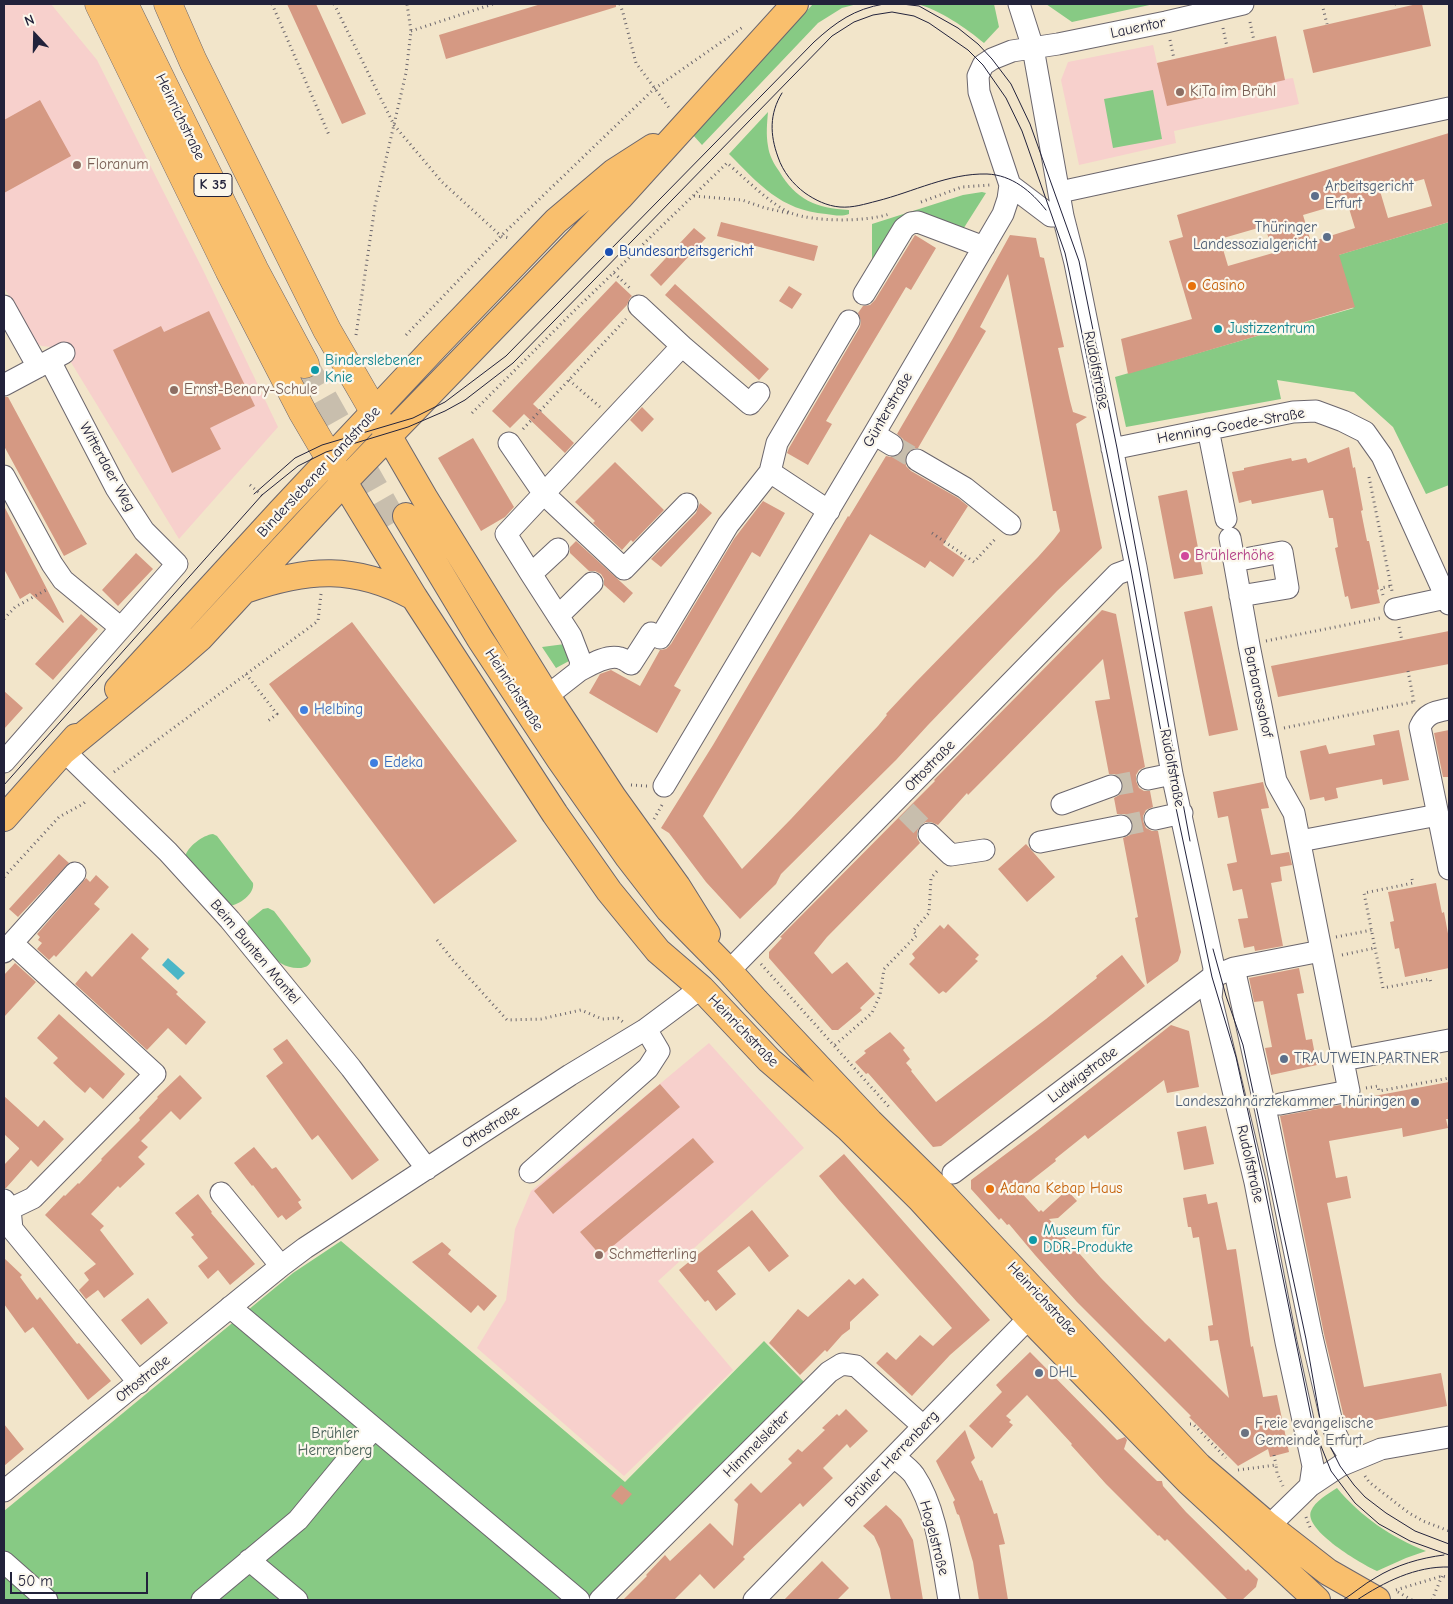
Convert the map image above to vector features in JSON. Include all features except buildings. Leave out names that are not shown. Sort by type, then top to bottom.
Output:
[{"type":"highway","name":"K 35","points":[[99,4],[229,270],[303,413],[330,459]]},
{"type":"highway","name":"Heinrichstraße","points":[[124,4],[254,269],[311,361],[140,4]]},
{"type":"highway","name":"K 35","points":[[168,4],[192,61],[322,322],[375,413]]},
{"type":"main road","name":"Binderslebener Landstraße","points":[[4,818],[114,694],[330,459],[534,243],[556,221],[674,120],[795,4]]},
{"type":"main road","name":"Binderslebener Landstraße","points":[[64,751],[200,638],[344,482],[620,197],[674,120]]},
{"type":"main road","name":"Heinrichstraße","points":[[375,413],[547,696]]},
{"type":"main road","name":"K 35","points":[[330,459],[414,598]]},
{"type":"main road","name":"Heinrichstraße","points":[[701,988],[540,756],[400,520],[560,760],[628,857],[669,910],[729,971],[870,1122],[936,1187],[1199,1466],[1269,1526],[1328,1572],[1386,1595]]},
{"type":"main road","points":[[242,591],[279,579],[303,575],[354,574],[399,589],[414,598]]},
{"type":"main road","name":"Heinrichstraße","points":[[414,598],[555,814],[609,892],[658,951],[701,988],[769,1060],[849,1129],[920,1199],[1029,1318],[1189,1482],[1311,1598]]},
{"type":"main road","name":"K 35","points":[[547,696],[609,791]]},
{"type":"main road","name":"Heinrichstraße","points":[[609,791],[677,886],[729,971]]},
{"type":"street","name":"Rudolfstraße","points":[[1019,4],[1033,48],[1063,216],[1075,263],[1136,567],[1172,774],[1182,813],[1214,968],[1211,998],[1255,1182],[1312,1466],[1310,1486]]},
{"type":"street","name":"Lauentor","points":[[1033,48],[1166,22],[1243,4]]},
{"type":"street","points":[[1033,48],[1012,51],[983,65],[971,95],[1010,185],[1051,216],[1063,216]]},
{"type":"street","points":[[1060,192],[1449,108]]},
{"type":"street","name":"Günterstraße","points":[[664,794],[1003,214],[1010,185]]},
{"type":"street","points":[[864,294],[904,228],[911,223],[918,222],[984,247]]},
{"type":"street","name":"Witterdaer Weg","points":[[4,306],[51,360],[116,488],[144,531],[177,564],[121,628]]},
{"type":"street","points":[[639,306],[682,346],[750,404],[759,393]]},
{"type":"street","points":[[547,696],[578,671],[593,663],[619,657],[631,664],[654,627],[660,638],[728,525],[770,472],[777,442],[849,321]]},
{"type":"street","points":[[578,671],[581,662],[571,636],[506,534],[682,346]]},
{"type":"street","points":[[4,385],[51,360]]},
{"type":"street","name":"Henning-Goede-Straße","points":[[1112,449],[1292,412],[1316,411],[1343,420],[1365,432],[1382,456],[1448,601]]},
{"type":"street","name":"Barbarossahof","points":[[1208,429],[1228,528],[1248,645],[1276,781],[1294,814],[1349,1091]]},
{"type":"street","points":[[874,434],[892,445]]},
{"type":"street","points":[[509,443],[544,494],[624,569],[686,504]]},
{"type":"street","points":[[917,460],[964,488],[1010,524]]},
{"type":"street","points":[[770,472],[829,511]]},
{"type":"street","points":[[4,476],[52,564],[63,580],[121,628],[4,762]]},
{"type":"street","points":[[531,574],[558,549]]},
{"type":"street","points":[[1234,561],[1282,552],[1288,588],[1240,596]]},
{"type":"street","name":"Ottostraße","points":[[729,971],[901,806],[1117,574],[1136,567]]},
{"type":"street","points":[[558,616],[592,584]]},
{"type":"street","points":[[1391,613],[1448,601]]},
{"type":"street","points":[[1449,709],[1434,712],[1423,719],[1420,727],[1449,869]]},
{"type":"street","name":"Beim Bunten Mantel","points":[[64,751],[168,852],[230,920],[351,1068],[427,1169]]},
{"type":"street","points":[[1148,779],[1172,774]]},
{"type":"street","points":[[1062,804],[1111,786]]},
{"type":"street","points":[[1155,819],[1182,813]]},
{"type":"street","points":[[1300,841],[1438,815]]},
{"type":"street","points":[[1040,842],[1121,826]]},
{"type":"street","points":[[929,834],[951,856],[984,850]]},
{"type":"street","points":[[75,873],[8,948],[155,1074],[34,1198],[7,1204],[12,1229],[139,1383]]},
{"type":"street","points":[[1212,977],[1234,968],[1321,950]]},
{"type":"street","name":"Rudolfstraße","points":[[1234,968],[1265,1107],[1312,1338],[1333,1427],[1338,1439],[1352,1460]]},
{"type":"street","name":"Ludwigstraße","points":[[953,1173],[1212,977]]},
{"type":"street","name":"Ottostraße","points":[[4,1491],[281,1266],[570,1075],[646,1029],[701,988]]},
{"type":"street","points":[[530,1172],[648,1068],[659,1051],[646,1029]]},
{"type":"street","points":[[1343,1060],[1449,1040]]},
{"type":"street","points":[[1280,1104],[1349,1091]]},
{"type":"street","points":[[221,1193],[281,1266]]},
{"type":"street","points":[[230,1307],[579,1600]]},
{"type":"street","name":"Brühler Herrenberg","points":[[754,1600],[1029,1318]]},
{"type":"street","name":"Himmelsleiter","points":[[600,1600],[811,1389],[829,1372],[842,1364],[856,1366],[923,1426]]},
{"type":"street","points":[[202,1600],[298,1520],[374,1428]]},
{"type":"street","points":[[1269,1526],[1310,1486],[1331,1471],[1352,1460],[1381,1449],[1449,1437]]},
{"type":"street","name":"Hogelstraße","points":[[894,1457],[913,1475],[929,1507],[939,1544],[949,1600]]},
{"type":"street","points":[[249,1560],[297,1600]]},
{"type":"street","points":[[4,1562],[47,1600]]},
{"type":"path","points":[[272,4],[329,134]]},
{"type":"path","points":[[334,4],[394,126],[442,182],[501,236],[534,243]]},
{"type":"path","points":[[356,339],[375,206],[406,73],[411,31],[408,4]]},
{"type":"path","points":[[411,31],[493,4]]},
{"type":"path","points":[[620,4],[636,63],[674,120]]},
{"type":"path","points":[[1322,4],[1327,24]]},
{"type":"path","points":[[1396,4],[1398,8]]},
{"type":"path","points":[[406,335],[501,236],[654,89],[744,26]]},
{"type":"path","points":[[472,413],[727,163],[769,199],[790,213]]},
{"type":"path","points":[[920,203],[962,187],[1010,185]]},
{"type":"path","points":[[694,196],[742,200],[765,208],[831,220],[856,220],[894,212]]},
{"type":"path","points":[[509,443],[643,301],[614,273]]},
{"type":"path","points":[[569,380],[613,420]]},
{"type":"path","points":[[1248,645],[1391,613],[1391,586],[1368,475]]},
{"type":"path","points":[[932,533],[974,562],[1010,524]]},
{"type":"path","points":[[4,877],[59,817],[83,804],[112,774],[318,621],[323,574]]},
{"type":"path","points":[[4,619],[15,607],[63,580]]},
{"type":"path","points":[[1382,591],[1381,588],[1391,586]]},
{"type":"path","points":[[1408,671],[1414,702]]},
{"type":"path","points":[[246,674],[278,714],[268,721]]},
{"type":"path","points":[[1280,728],[1423,701]]},
{"type":"path","points":[[609,791],[664,794],[652,821]]},
{"type":"path","points":[[835,1045],[872,1013],[880,995],[884,969],[917,936],[913,930],[929,913],[931,878],[951,856]]},
{"type":"path","points":[[1412,879],[1413,883],[1364,893],[1384,988],[1430,978],[1431,983]]},
{"type":"path","points":[[1321,950],[1372,930]]},
{"type":"path","points":[[437,940],[507,1020],[541,1019],[581,1010],[602,1019],[618,1018],[624,1023],[646,1029]]},
{"type":"path","points":[[1321,950],[1376,948]]},
{"type":"path","points":[[1349,1091],[1378,1086],[1379,1091],[1449,1078]]},
{"type":"path","points":[[1186,1424],[1193,1424],[1239,1471],[1276,1465]]},
{"type":"path","points":[[1274,1455],[1280,1481]]},
{"type":"path","points":[[1352,1460],[1369,1482],[1398,1505],[1424,1521],[1449,1531]]},
{"type":"path","points":[[1306,1517],[1312,1531],[1317,1536]]},
{"type":"path","points":[[1386,1595],[1442,1576],[1449,1578]]},
{"type":"path","points":[[1432,1600],[1442,1576]]},
{"type":"path","points":[[1386,1595],[1412,1600]]},
{"type":"shaded area","points":[[4,4],[51,4],[97,60],[203,270],[278,427],[179,539],[61,346],[52,347],[37,344],[4,287]]},
{"type":"shaded area","name":"KiTa im Brühl","points":[[1276,36],[1285,79],[1293,78],[1299,104],[1174,131],[1176,143],[1079,165],[1061,80],[1068,62],[1153,45],[1157,63]]},
{"type":"shaded area","name":"Schmetterling","points":[[709,1043],[804,1148],[658,1281],[733,1370],[624,1476],[477,1348],[506,1300],[515,1229],[531,1191]]},
{"type":"green space","points":[[813,4],[857,4],[842,8],[818,23],[702,145],[693,135]]},
{"type":"green space","points":[[917,4],[994,4],[999,27],[984,43],[952,20]]},
{"type":"green space","points":[[1046,4],[1154,4],[1072,22]]},
{"type":"green space","points":[[1153,90],[1162,139],[1113,148],[1104,99]]},
{"type":"green space","points":[[768,112],[767,133],[771,156],[792,189],[808,201],[827,207],[849,210],[849,214],[838,216],[810,212],[783,201],[761,185],[729,154]]},
{"type":"green space","points":[[986,193],[960,234],[919,221],[872,265],[872,224],[963,195]]},
{"type":"green space","points":[[1449,222],[1449,485],[1426,494],[1393,427],[1354,392],[1277,380],[1281,399],[1126,427],[1115,377],[1354,308],[1278,273]]},
{"type":"green space","points":[[565,644],[569,661],[556,668],[542,647]]},
{"type":"green space","points":[[213,834],[217,836],[253,883],[252,891],[249,895],[233,905],[229,906],[185,857],[186,853],[196,842]]},
{"type":"green space","points":[[268,908],[274,911],[310,958],[309,964],[303,968],[290,967],[275,959],[268,953],[247,924],[248,921],[263,909]]},
{"type":"green space","name":"Brühler Herrenberg","points":[[341,1241],[625,1482],[764,1341],[805,1383],[590,1600],[4,1600],[4,1511],[293,1273]]},
{"type":"green space","points":[[1337,1488],[1356,1508],[1377,1525],[1401,1540],[1426,1551],[1377,1571],[1336,1546],[1316,1528],[1311,1519],[1311,1511],[1319,1501]]},
{"type":"water","points":[[168,958],[185,973],[178,980],[162,965]]},
{"type":"tunnel","points":[[305,364],[395,523]]},
{"type":"tunnel","points":[[892,445],[917,460]]},
{"type":"tunnel","points":[[1111,786],[1148,779]]},
{"type":"tunnel","points":[[906,811],[929,834]]},
{"type":"tunnel","points":[[1121,826],[1155,819]]},
{"type":"tram line","points":[[254,494],[295,458],[322,445],[413,418],[445,402],[506,356],[814,42],[846,17],[864,9],[884,4]]},
{"type":"tram line","points":[[902,4],[919,6],[958,28],[978,44],[1011,84],[1030,124],[1079,261],[1117,448],[1190,841]]},
{"type":"tram line","points":[[4,785],[262,495],[298,466],[326,452],[408,427],[445,411],[465,400],[513,363],[832,36],[854,22],[873,15],[892,12],[914,16],[929,23],[968,50],[983,65],[1006,98],[1022,131],[1065,253],[1131,569],[1169,775],[1212,977],[1236,1057],[1313,1426],[1331,1471],[1355,1503],[1379,1524],[1410,1541],[1449,1555]]},
{"type":"tram line","points":[[782,93],[775,109],[772,125],[773,141],[778,157],[793,182],[805,193],[821,202],[840,207],[854,206],[891,197],[945,180],[987,174],[1005,177],[1020,185],[1034,196],[1046,210]]},
{"type":"tram line","points":[[1213,949],[1226,996],[1243,1045],[1306,1339],[1320,1419],[1327,1440],[1340,1466],[1365,1497],[1415,1531],[1449,1544]]},
{"type":"tram line","points":[[1343,1600],[1371,1580],[1391,1569],[1417,1560],[1444,1555]]},
{"type":"tram line","points":[[1357,1600],[1401,1576],[1424,1569],[1449,1567]]},
{"type":"place","name":"KiTa im Brühl","points":[[1180,92]]},
{"type":"place","name":"Floranum","points":[[77,165]]},
{"type":"place","name":"Arbeitsgericht Erfurt","points":[[1315,196]]},
{"type":"place","name":"Thüringer Landessozialgericht","points":[[1327,237]]},
{"type":"place","name":"Bundesarbeitsgericht","points":[[609,252]]},
{"type":"place","name":"Casino","points":[[1192,286]]},
{"type":"place","name":"Justizzentrum","points":[[1218,329]]},
{"type":"place","name":"Binderslebener Knie","points":[[315,370]]},
{"type":"place","name":"Ernst-Benary-Schule","points":[[174,390]]},
{"type":"place","name":"Brühlerhöhe","points":[[1185,556]]},
{"type":"place","name":"Helbing","points":[[304,710]]},
{"type":"place","name":"Edeka","points":[[374,763]]},
{"type":"place","name":"TRAUTWEIN.PARTNER","points":[[1284,1059]]},
{"type":"place","name":"Landeszahnärztekammer Thüringen","points":[[1415,1102]]},
{"type":"place","name":"Adana Kebap Haus","points":[[990,1189]]},
{"type":"place","name":"Museum für DDR-Produkte","points":[[1033,1240]]},
{"type":"place","name":"Schmetterling","points":[[599,1255]]},
{"type":"place","name":"DHL","points":[[1039,1373]]},
{"type":"place","name":"Freie evangelische Gemeinde Erfurt","points":[[1245,1433]]}]
